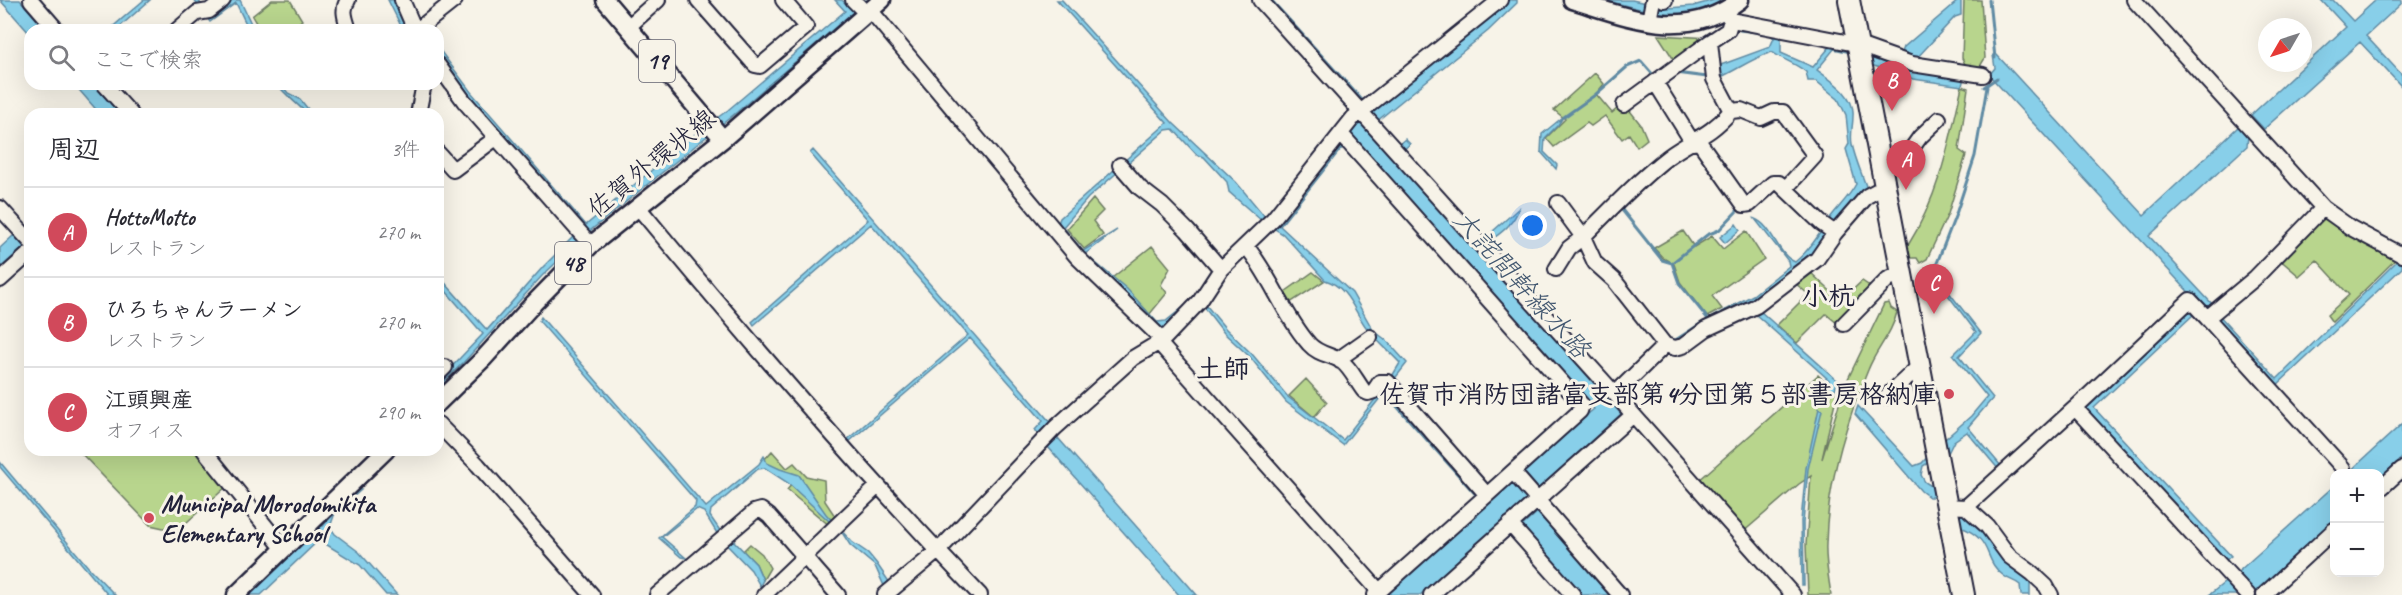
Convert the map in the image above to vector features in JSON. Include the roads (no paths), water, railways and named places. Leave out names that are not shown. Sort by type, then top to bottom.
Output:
[{"type":"highway","points":[[1849,0],[1964,595]]},
{"type":"main road","name":"19","points":[[605,0],[716,130]]},
{"type":"main road","points":[[1572,0],[1656,6],[1664,25],[1728,16],[1740,0]]},
{"type":"main road","name":"佐賀外環状線","points":[[444,397],[484,358],[534,303],[584,238],[638,207],[716,130],[867,7]]},
{"type":"main road","points":[[236,595],[380,456]]},
{"type":"street","points":[[184,24],[197,13],[205,12],[223,0]]},
{"type":"street","points":[[347,24],[344,14],[348,0]]},
{"type":"street","points":[[402,0],[413,24]]},
{"type":"street","points":[[424,24],[455,0]]},
{"type":"street","points":[[628,27],[658,0]]},
{"type":"street","points":[[698,0],[755,65],[760,66],[806,27],[783,0]]},
{"type":"street","points":[[1260,0],[1616,394],[1793,595]]},
{"type":"street","points":[[890,592],[938,551],[1055,428],[1133,358],[1161,342],[1200,301],[1221,269],[1270,222],[1360,111],[1500,0]]},
{"type":"street","points":[[2134,0],[2323,208],[2351,228],[2402,255]]},
{"type":"street","points":[[35,2],[52,24]]},
{"type":"street","points":[[867,7],[1077,257],[1161,342],[1377,593],[1487,495],[1520,481],[1580,411],[1582,405],[1341,134]]},
{"type":"street","points":[[1624,105],[1728,30],[1728,16],[1856,44],[1912,64],[1983,75]]},
{"type":"street","points":[[1710,42],[1714,79],[1731,111]]},
{"type":"street","points":[[444,73],[464,101],[584,238]]},
{"type":"street","points":[[1656,82],[1695,141],[1744,205],[1750,204],[1773,183],[1779,183],[1821,223],[1834,232]]},
{"type":"street","points":[[112,90],[126,108]]},
{"type":"street","points":[[419,108],[423,90]]},
{"type":"street","points":[[1557,269],[1569,248],[1647,174],[1671,155],[1717,128],[1731,111],[1741,110],[1761,118],[1774,112],[1783,112],[1815,156],[1785,189]]},
{"type":"street","points":[[1558,203],[1583,237],[1595,263],[1614,280],[1665,345],[1675,348],[1683,346],[1706,329],[1756,306],[1817,258],[1834,232],[1939,119]]},
{"type":"street","points":[[444,160],[453,170],[496,138]]},
{"type":"street","points":[[1121,167],[1140,188],[1181,224],[1221,269]]},
{"type":"street","points":[[0,207],[24,235]]},
{"type":"street","points":[[638,207],[738,327],[878,486],[980,595]]},
{"type":"street","points":[[2207,318],[2255,278],[2323,208]]},
{"type":"street","points":[[1246,246],[1263,267],[1286,311],[1309,344],[1318,352],[1340,361],[1368,393],[1374,391],[1380,382],[1388,382],[1487,495]]},
{"type":"street","points":[[0,280],[24,259]]},
{"type":"street","points":[[1844,324],[1888,279],[1901,274]]},
{"type":"street","points":[[1966,507],[2190,300],[2343,468]]},
{"type":"street","points":[[1340,361],[1343,356],[1370,337]]},
{"type":"street","points":[[1616,394],[1665,345]]},
{"type":"street","points":[[1886,397],[1914,371],[1920,369]]},
{"type":"street","points":[[2075,408],[2248,595]]},
{"type":"street","points":[[1431,595],[1633,415]]},
{"type":"street","points":[[444,429],[592,595]]},
{"type":"street","points":[[209,456],[283,548]]},
{"type":"street","points":[[2384,484],[2402,468]]},
{"type":"street","points":[[1520,481],[1523,513],[1573,595]]},
{"type":"street","points":[[764,595],[878,486]]},
{"type":"street","points":[[1946,506],[1966,507],[1987,526],[2009,556],[2032,573],[2046,586],[2051,595]]},
{"type":"street","points":[[657,595],[754,512],[761,510],[769,516],[838,595]]},
{"type":"street","points":[[1523,513],[1620,595]]},
{"type":"street","points":[[2264,595],[2330,534]]},
{"type":"water","points":[[0,0],[20,0],[41,24],[24,24],[24,27]]},
{"type":"water","points":[[144,0],[150,0],[123,24],[116,24]]},
{"type":"water","points":[[194,0],[198,0],[211,17],[231,0],[240,0],[251,24],[246,24],[236,3],[210,22]]},
{"type":"water","points":[[388,0],[397,0],[406,24],[400,24]]},
{"type":"water","points":[[835,0],[842,0],[849,7],[857,0],[867,0],[737,112],[591,230],[542,276],[444,381],[444,375],[483,334],[444,289],[444,282],[487,330],[543,267],[583,227],[468,96],[444,63],[444,56],[471,92],[586,225],[845,11]]},
{"type":"water","points":[[1057,0],[1062,0],[1173,123],[1236,182],[1266,218],[1340,144],[1345,145],[1346,148],[1341,149],[1280,226],[1352,293],[1373,330],[1386,340],[1407,363],[1393,381],[1391,378],[1400,363],[1365,325],[1346,295],[1325,280],[1283,234],[1262,221],[1229,192],[1227,182],[1173,129],[1166,130],[1088,198],[1063,227],[1083,251],[1117,230],[1085,254],[1127,289],[1157,322],[1166,321],[1196,297],[1165,330],[1156,327],[1079,252],[1057,226],[1060,218],[1167,123]]},
{"type":"water","points":[[1269,0],[1272,0],[1362,101]]},
{"type":"water","points":[[1505,0],[1517,0],[1517,3],[1488,31],[1377,121],[1370,113]]},
{"type":"water","points":[[1605,0],[1632,0],[1669,8],[1724,0],[1710,8],[1695,12],[1665,14]]},
{"type":"water","points":[[1961,0],[1961,15],[1955,17],[1916,59],[1901,55],[1904,47]]},
{"type":"water","points":[[2321,0],[2333,0],[2353,21],[2376,0],[2402,0],[2402,3],[2366,36],[2402,75],[2402,87],[2360,42],[2264,129],[2251,115],[2297,72],[2312,72],[2312,58],[2346,27]]},
{"type":"water","points":[[1748,26],[1781,32],[1781,53],[1813,67],[1833,43],[1850,47],[1851,56],[1847,52],[1834,49],[1817,70],[1841,89],[1853,108],[1852,144],[1867,189],[1819,250],[1751,303],[1680,341],[1672,342],[1669,339],[1676,339],[1753,295],[1789,266],[1788,261],[1755,219],[1766,228],[1784,253],[1795,262],[1810,247],[1856,184],[1846,149],[1849,144],[1846,115],[1838,99],[1816,81],[1808,81],[1806,72],[1772,52],[1721,77],[1718,66],[1770,47],[1774,38],[1768,34],[1741,31]]},
{"type":"water","points":[[1870,53],[1964,77],[1962,86],[1913,79],[1871,65]]},
{"type":"water","points":[[1996,54],[2144,215],[2239,126],[2248,136],[2247,146],[2149,236],[2214,306],[2207,312],[1989,75],[1995,68],[1993,55]]},
{"type":"water","points":[[79,90],[98,90],[115,108],[95,108]]},
{"type":"water","points":[[282,90],[300,99],[307,108],[301,108]]},
{"type":"water","points":[[1563,117],[1545,138],[1544,152],[1557,165],[1556,169],[1541,152],[1542,134]]},
{"type":"water","points":[[1359,122],[1362,122],[1390,152],[1405,139],[1410,144],[1395,157],[1621,414],[1536,491],[1520,473],[1522,469],[1594,409],[1350,134]]},
{"type":"water","points":[[813,150],[1051,423],[1039,434],[1035,430],[1043,421],[970,338],[850,441],[848,439],[968,335],[871,224],[754,325],[752,322],[868,220],[810,153]]},
{"type":"water","points":[[1519,208],[1514,219],[1502,232],[1487,242],[1484,239]]},
{"type":"water","points":[[1736,224],[1740,230],[1725,243],[1720,237]]},
{"type":"water","points":[[14,235],[24,247],[0,268],[0,248]]},
{"type":"water","points":[[2397,261],[2402,262],[2402,268],[2276,386],[2214,320],[2219,315],[2277,379]]},
{"type":"water","points":[[1937,263],[1948,291],[1981,333],[1959,356],[1993,398],[1968,427],[2001,466],[2000,471],[1967,432],[1954,441],[1947,455],[1944,440],[1971,416],[1987,397],[1953,355],[1976,332],[1933,271]]},
{"type":"water","points":[[1206,305],[1288,397],[1343,440],[1384,388],[1480,495],[1477,497],[1384,393],[1343,445],[1286,402],[1250,357],[1224,333],[1204,307]]},
{"type":"water","points":[[2189,309],[2194,314],[2094,408],[2231,556],[2226,560],[2084,407]]},
{"type":"water","points":[[1760,311],[1838,381],[1835,389],[1830,389],[1827,397],[1823,396],[1829,380],[1754,313]]},
{"type":"water","points":[[541,317],[706,507],[759,464],[764,456],[767,463],[799,475],[826,514],[852,542],[868,553],[898,595],[892,595],[885,588],[875,566],[850,545],[843,534],[788,483],[765,468],[758,469],[711,510],[710,516],[721,532],[718,535],[704,512],[697,509],[662,537],[686,558],[681,557],[659,538],[695,507],[696,501],[539,321]]},
{"type":"water","points":[[1858,406],[1914,466],[1922,463],[1930,454],[1931,461],[1923,466],[1921,475],[1925,482],[1936,489],[1936,497],[1929,497],[1921,491],[1855,414]]},
{"type":"water","points":[[1819,408],[1822,410],[1808,469],[1803,523],[1804,585],[1802,585],[1801,521],[1806,468]]},
{"type":"water","points":[[2402,424],[2402,458],[2384,474],[2384,469],[2352,469]]},
{"type":"water","points":[[1058,438],[1197,595],[1179,595],[1048,447]]},
{"type":"water","points":[[0,462],[89,568],[115,595],[108,595],[0,467]]},
{"type":"water","points":[[1512,478],[1529,498],[1420,595],[1381,595]]},
{"type":"water","points":[[355,489],[361,490],[335,513],[330,527],[335,534],[359,552],[397,595],[386,595],[360,565],[319,540],[261,595],[247,595],[318,524],[323,526]]},
{"type":"water","points":[[2330,490],[2330,524],[2251,595],[2209,595]]},
{"type":"water","points":[[1540,510],[1615,595],[1582,595],[1521,527]]},
{"type":"water","points":[[1961,512],[1972,519],[2030,581],[2030,595],[2021,595],[2020,585],[1997,570],[1979,538],[1961,527],[1958,514]]},
{"type":"water","points":[[730,537],[756,564],[763,580],[760,586],[751,570],[724,542]]},
{"type":"waterway","points":[[1989,0],[1995,58]]},
{"type":"waterway","points":[[1564,117],[1595,95],[1627,67],[1641,61],[1655,77]]},
{"type":"waterway","points":[[1676,73],[1707,77]]},
{"type":"waterway","points":[[1984,87],[1997,78]]},
{"type":"waterway","points":[[1937,263],[1975,156],[1987,87]]},
{"type":"waterway","points":[[1622,210],[1662,260],[1672,263],[1679,283],[1708,319]]},
{"type":"waterway","points":[[1672,263],[1707,235],[1719,230],[1737,211]]},
{"type":"place","name":"ひろちゃんラーメン","points":[[1892,111]]},
{"type":"place","name":"HottoMotto","points":[[1906,190]]},
{"type":"place","name":"江頭興産","points":[[1934,314]]},
{"type":"place","name":"佐賀市消防団諸富支部第4分団第５部書房格納庫","points":[[1949,394]]},
{"type":"place","name":"Municipal Morodomikita Elementary School","points":[[149,518]]},
{"type":"district","name":"小杭","points":[[1828,296]]},
{"type":"district","name":"土師","points":[[1223,369]]},
{"type":"water label","name":"大詫間幹線水路","points":[[1522,284]]}]
